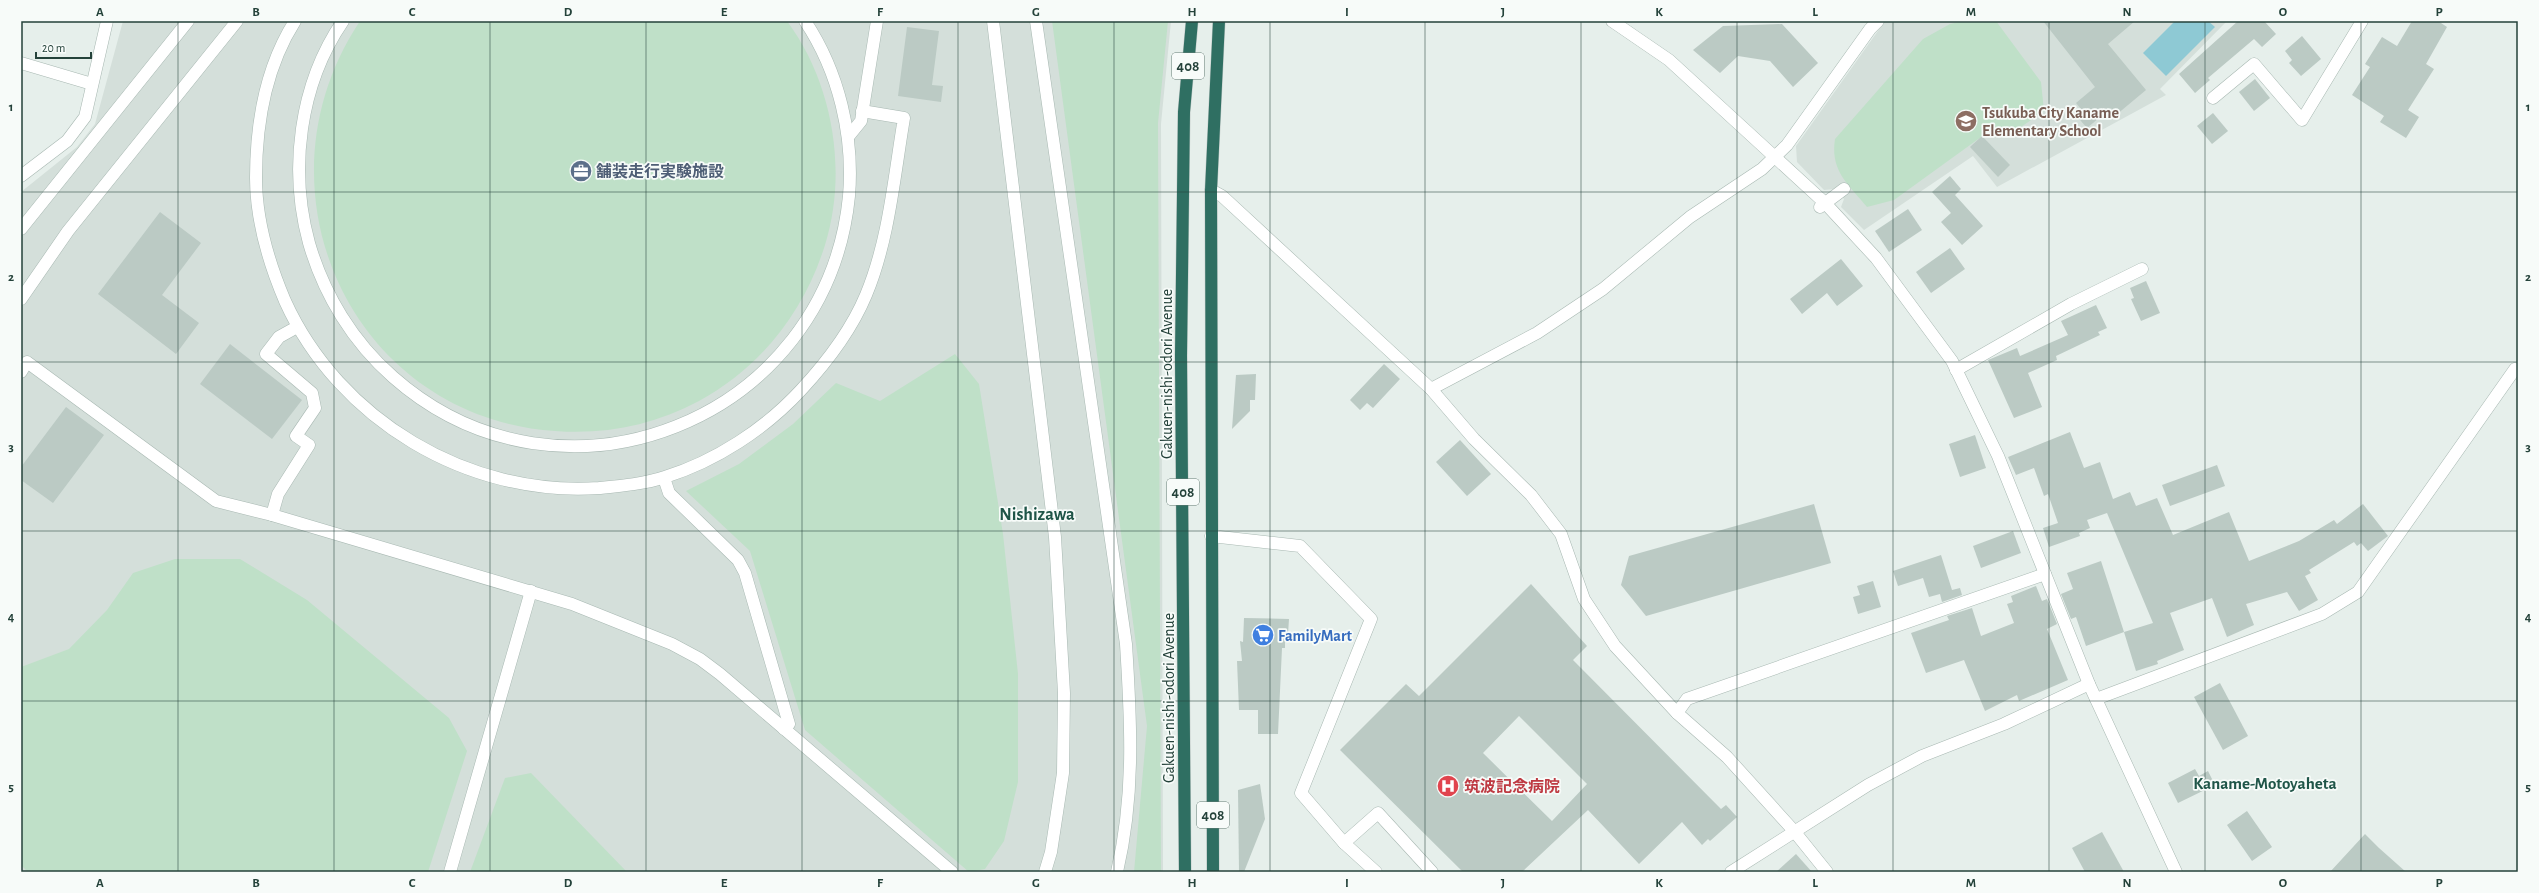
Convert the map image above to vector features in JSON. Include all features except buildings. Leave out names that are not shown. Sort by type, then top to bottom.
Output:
[{"type":"highway","name":"Gakuen-nishi-odori Avenue","points":[[1185,872],[1181,348],[1184,112],[1192,21]]},
{"type":"highway","name":"408","points":[[1213,872],[1211,190],[1219,21]]},
{"type":"street","points":[[21,176],[67,141],[86,116],[107,21]]},
{"type":"street","points":[[21,229],[188,21]]},
{"type":"street","points":[[21,299],[68,231],[237,21]]},
{"type":"street","points":[[295,21],[275,62],[262,102],[256,146],[256,186],[264,243],[297,327],[324,368],[359,404],[396,433],[442,458],[483,474],[528,485],[573,489],[617,486],[664,478],[706,459],[746,438],[784,408],[815,375],[844,337],[865,297],[880,257],[904,118],[862,110]]},
{"type":"street","points":[[343,21],[319,66],[306,104],[300,144],[299,184],[304,224],[315,263],[331,300],[353,334],[379,365],[409,391],[480,430],[519,441],[559,446],[599,446],[652,436],[677,427],[714,410],[747,387],[776,360],[808,317],[822,294],[837,257],[847,218],[850,184],[848,137],[840,98],[827,60],[806,21]]},
{"type":"street","points":[[848,137],[861,121],[877,21]]},
{"type":"street","points":[[993,21],[1055,537],[1064,693],[1063,773],[1051,852],[1045,872]]},
{"type":"street","points":[[1036,21],[1126,644],[1132,739],[1129,797],[1117,872]]},
{"type":"street","points":[[1612,21],[1669,60],[1776,157],[1876,258],[1956,370],[1998,456],[2089,684],[2176,872]]},
{"type":"street","points":[[1431,389],[1537,333],[1596,293],[1690,217],[1762,169],[1787,145],[1870,29],[1878,21]]},
{"type":"street","points":[[2213,98],[2254,64],[2302,120],[2362,21]]},
{"type":"street","points":[[21,63],[92,84]]},
{"type":"street","points":[[1822,205],[1844,188]]},
{"type":"street","points":[[1211,190],[1222,196],[1431,389],[1474,439],[1531,495],[1561,534],[1584,599],[1615,646],[1677,713],[1727,757],[1794,831],[1827,872]]},
{"type":"street","points":[[1956,370],[2071,304],[2142,269]]},
{"type":"street","points":[[272,515],[278,494],[309,445],[296,436],[315,408],[312,393],[266,354],[279,337],[297,327]]},
{"type":"street","points":[[21,372],[27,362],[216,501],[272,515],[579,606],[672,644],[700,659],[952,872]]},
{"type":"street","points":[[2096,698],[2322,614],[2358,592],[2515,369]]},
{"type":"street","points":[[664,478],[669,492],[738,560],[745,573],[789,724],[784,729]]},
{"type":"street","points":[[1212,536],[1300,546],[1371,619],[1301,793],[1344,843],[1376,872]]},
{"type":"street","points":[[1677,713],[1687,699],[2045,574]]},
{"type":"street","points":[[450,872],[531,591]]},
{"type":"street","points":[[1730,872],[1868,785],[1922,756],[2004,724],[2089,684]]},
{"type":"street","points":[[1344,843],[1378,813],[1432,872]]},
{"type":"shaded area","points":[[123,21],[1171,21],[1161,124],[1163,872],[21,872],[21,192],[77,147],[95,124]]},
{"type":"shaded area","name":"Tsukuba City Kaname Elementary School","points":[[1885,21],[2227,21],[2160,89],[2166,95],[1997,187],[1973,156],[1864,230],[1841,207],[1844,199],[1835,189],[1824,190],[1797,162],[1796,146]]},
{"type":"green space","points":[[360,21],[787,21],[803,45],[816,72],[832,128],[835,158],[835,188],[832,217],[825,245],[816,270],[792,315],[761,354],[742,372],[699,401],[647,422],[611,430],[574,432],[555,431],[483,416],[423,385],[374,339],[339,284],[319,221],[315,154],[328,86]]},
{"type":"green space","points":[[1052,21],[1168,21],[1158,123],[1161,872],[1134,872],[1147,726]]},
{"type":"green space","points":[[1963,21],[1996,21],[2041,82],[2044,111],[2008,136],[1988,132],[1894,200],[1867,207],[1847,184],[1838,169],[1834,150],[1835,139],[1923,39],[1950,24]]},
{"type":"green space","points":[[955,354],[979,384],[1003,534],[1018,674],[1018,782],[1004,841],[985,869],[969,872],[805,730],[750,551],[686,491],[739,464],[793,424],[836,383],[880,401]]},
{"type":"green space","points":[[175,559],[240,559],[307,600],[449,718],[467,751],[428,872],[28,872],[21,865],[21,667],[69,649],[107,610],[133,573]]},
{"type":"green space","points":[[531,773],[627,872],[470,872],[505,778]]},
{"type":"water","points":[[2175,21],[2208,21],[2215,27],[2166,76],[2143,53]]},
{"type":"place","name":"Tsukuba City Kaname Elementary School","points":[[1966,121]]},
{"type":"place","name":"舗装走行実験施設","points":[[581,171]]},
{"type":"place","name":"FamilyMart","points":[[1263,635]]},
{"type":"place","name":"筑波記念病院","points":[[1448,786]]},
{"type":"district","name":"Nishizawa","points":[[1037,514]]},
{"type":"district","name":"Kaname-Motoyaheta","points":[[2265,783]]}]
